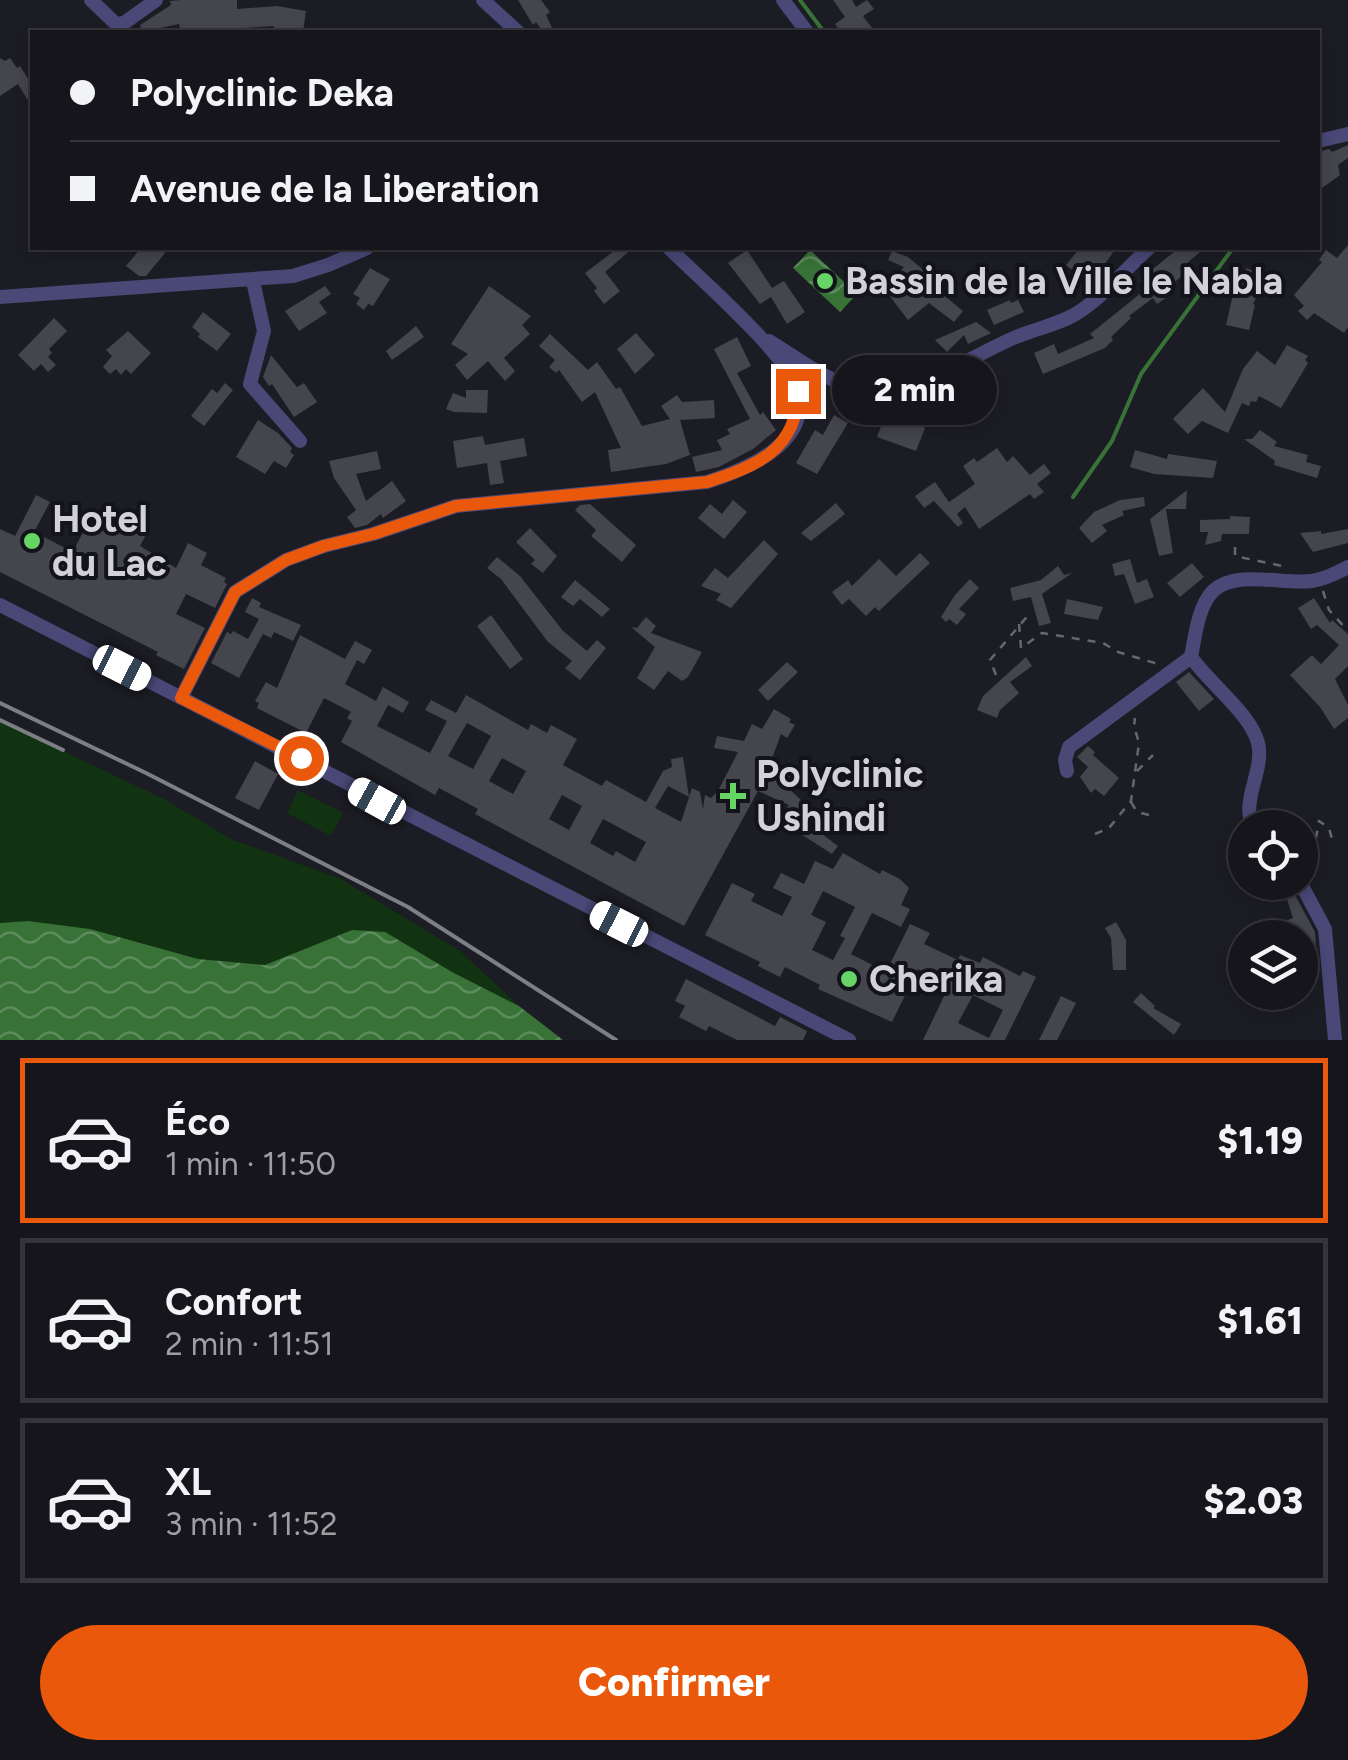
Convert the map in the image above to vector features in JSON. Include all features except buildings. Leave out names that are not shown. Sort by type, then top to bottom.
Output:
[{"type":"street","points":[[91,0],[116,24],[124,23],[156,0]]},
{"type":"street","points":[[483,0],[516,30]]},
{"type":"street","points":[[783,0],[806,30]]},
{"type":"street","points":[[1320,141],[1348,134]]},
{"type":"street","points":[[0,296],[293,276],[363,250]]},
{"type":"street","points":[[181,698],[235,592],[256,577],[324,546],[456,506],[707,482],[744,471],[768,456],[789,434],[798,413],[798,391],[759,336],[671,250]]},
{"type":"street","points":[[759,336],[845,384],[876,390],[898,386],[925,380],[1011,339],[1074,315],[1147,250]]},
{"type":"street","points":[[253,280],[264,330],[250,384],[300,441]]},
{"type":"street","points":[[1066,772],[1069,747],[1191,657],[1204,606],[1212,592],[1224,585],[1321,579],[1348,567]]},
{"type":"street","points":[[0,605],[849,1040]]},
{"type":"street","points":[[1191,657],[1256,736],[1260,757],[1249,810]]},
{"type":"street","points":[[1310,900],[1325,930],[1334,1040]]},
{"type":"path","points":[[1235,547],[1235,556],[1289,568]]},
{"type":"path","points":[[1321,579],[1328,610],[1348,631]]},
{"type":"path","points":[[996,675],[990,660],[1031,612]]},
{"type":"path","points":[[1019,624],[1020,648],[1036,635],[1052,634],[1103,643],[1151,663],[1164,663],[1172,671]]},
{"type":"path","points":[[1095,834],[1118,820],[1131,800],[1139,743],[1134,726],[1136,697]]},
{"type":"path","points":[[1136,772],[1153,755]]},
{"type":"path","points":[[1131,800],[1137,812],[1149,815]]},
{"type":"path","points":[[1318,826],[1319,821],[1330,828],[1332,839]]},
{"type":"shaded area","points":[[0,721],[166,800],[231,839],[341,879],[460,951],[519,1006],[452,972],[352,930],[265,965],[198,959],[90,929],[28,921],[0,923]]},
{"type":"shaded area","points":[[298,790],[343,813],[331,836],[287,813]]},
{"type":"water","name":"Bassin de la Ville le Nabla","points":[[810,250],[857,294],[840,312],[793,268]]},
{"type":"water","points":[[28,921],[90,929],[198,959],[265,965],[352,930],[385,932],[519,1006],[563,1040],[0,1040],[0,923]]},
{"type":"waterway","points":[[800,0],[822,30]]},
{"type":"waterway","points":[[1073,497],[1112,441],[1141,374],[1232,250]]},
{"type":"railway","points":[[0,703],[408,907],[616,1040]]},
{"type":"railway","points":[[0,720],[63,750]]},
{"type":"place","name":"Bassin de la Ville le Nabla","points":[[825,281]]},
{"type":"place","name":"Hotel du Lac","points":[[32,541]]},
{"type":"place","name":"Polyclinic Ushindi","points":[[733,796]]},
{"type":"place","name":"Cherika","points":[[849,979]]},
{"type":"route","points":[[301,758],[181,698],[235,592],[286,560],[456,506],[707,482],[744,471],[768,456],[789,434],[798,413],[798,391]]}]
